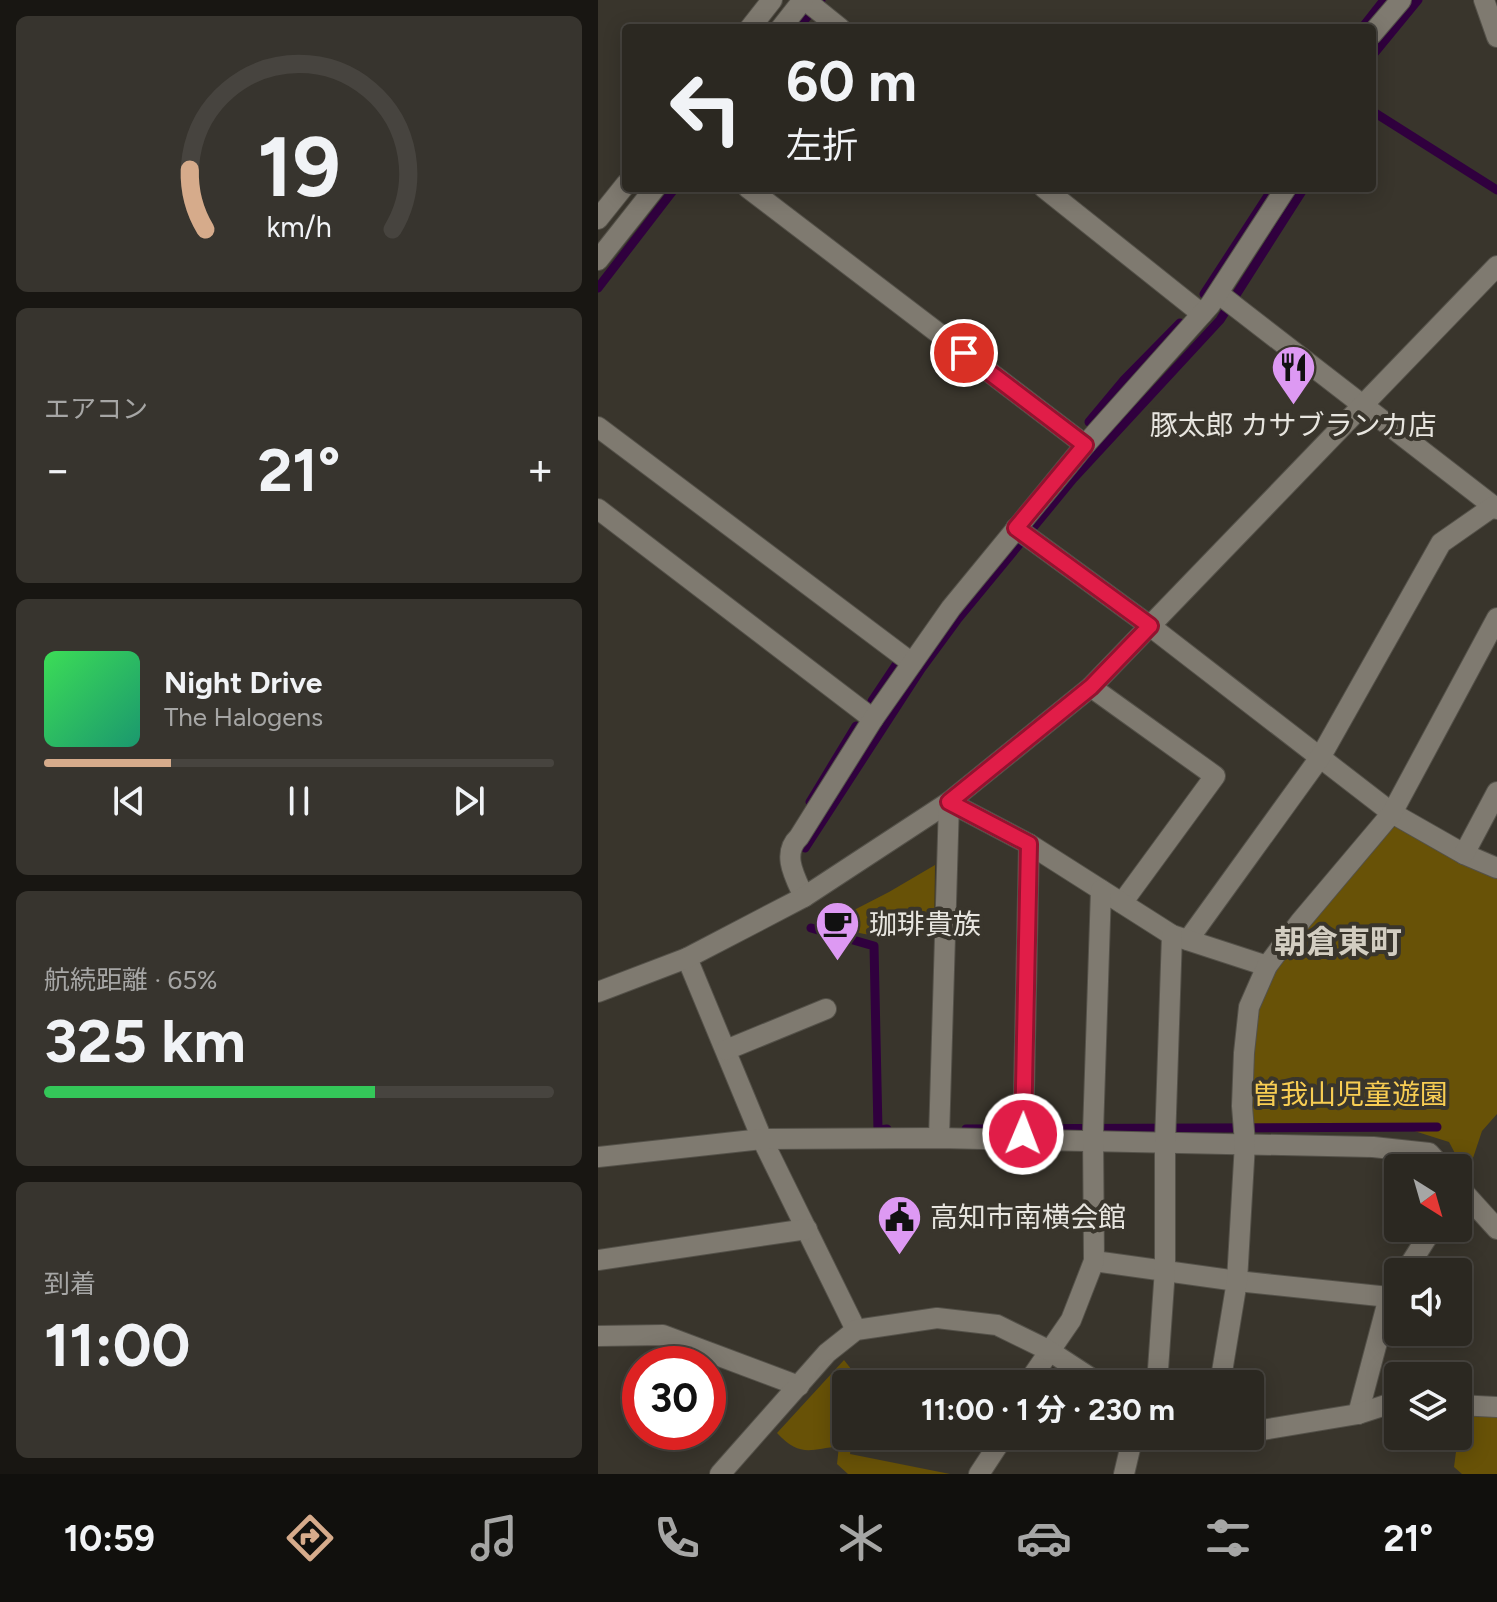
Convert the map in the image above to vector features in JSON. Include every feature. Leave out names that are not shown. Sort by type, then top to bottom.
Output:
[{"type":"street","points":[[753,24],[772,0]]},
{"type":"street","points":[[1376,29],[1401,0]]},
{"type":"street","points":[[1484,0],[1497,37]]},
{"type":"street","points":[[786,24],[810,4],[835,24]]},
{"type":"street","points":[[598,219],[622,189]]},
{"type":"street","points":[[598,260],[652,192]]},
{"type":"street","points":[[753,192],[1085,445]]},
{"type":"street","points":[[1049,192],[1202,314]]},
{"type":"street","points":[[804,897],[789,857],[791,845],[873,719],[959,598],[1026,535],[1085,445],[1219,294],[1283,192]]},
{"type":"street","points":[[598,992],[687,958],[804,897],[949,802],[1091,687],[1497,266]]},
{"type":"street","points":[[1158,1370],[1165,1269],[1166,1132],[1180,938],[1321,756],[1441,543],[1495,508],[1219,294]]},
{"type":"street","points":[[598,427],[912,663]]},
{"type":"street","points":[[598,509],[873,719]]},
{"type":"street","points":[[1026,535],[1150,626],[1392,813],[1464,854],[1497,868]]},
{"type":"street","points":[[1222,1370],[1237,1281],[1245,1132],[1244,1053],[1249,1007],[1267,966],[1392,813],[1497,618]]},
{"type":"street","points":[[1091,687],[1215,776],[1122,903]]},
{"type":"street","points":[[1464,854],[1497,792]]},
{"type":"street","points":[[949,802],[1029,844],[1180,938],[1267,966]]},
{"type":"street","points":[[939,1130],[949,802]]},
{"type":"street","points":[[1023,1132],[1029,844]]},
{"type":"street","points":[[1036,1370],[1071,1320],[1094,1261],[1093,1131],[1101,890]]},
{"type":"street","points":[[687,958],[762,1139],[856,1330]]},
{"type":"street","points":[[726,1050],[826,1009]]},
{"type":"street","points":[[598,1157],[762,1139],[939,1130],[1245,1132],[1430,1154]]},
{"type":"street","points":[[1472,1202],[1497,1229]]},
{"type":"street","points":[[598,1260],[807,1229]]},
{"type":"street","points":[[1094,1261],[1237,1281],[1384,1289]]},
{"type":"street","points":[[720,1474],[827,1353],[856,1330],[937,1318],[997,1325],[1048,1350],[1079,1370]]},
{"type":"street","points":[[1358,1414],[1384,1324]]},
{"type":"street","points":[[598,1336],[663,1335],[799,1386]]},
{"type":"street","points":[[1264,1430],[1358,1414],[1384,1406]]},
{"type":"street","points":[[1472,1406],[1497,1407]]},
{"type":"street","points":[[979,1474],[995,1450]]},
{"type":"street","points":[[1124,1474],[1130,1450]]},
{"type":"green space","name":"曽我山児童遊園","points":[[1392,813],[1497,868],[1497,1114],[1482,1131],[1472,1161],[1472,1154],[1455,1154],[1449,1142],[1408,1129],[1251,1125],[1244,1053],[1267,966]]},
{"type":"green space","points":[[935,865],[934,934],[875,936],[823,926],[889,892]]},
{"type":"green space","points":[[844,1360],[852,1370],[835,1370]]},
{"type":"green space","points":[[832,1373],[832,1447],[799,1449],[777,1433]]},
{"type":"green space","points":[[1472,1415],[1497,1416],[1497,1474],[1462,1474],[1454,1467],[1456,1450],[1472,1450]]},
{"type":"green space","points":[[839,1450],[851,1450],[850,1454],[950,1474],[848,1474],[837,1464]]},
{"type":"waterway","points":[[801,24],[821,0]]},
{"type":"waterway","points":[[1365,24],[1384,0]]},
{"type":"waterway","points":[[1376,51],[1418,0]]},
{"type":"waterway","points":[[1376,114],[1497,190]]},
{"type":"waterway","points":[[598,288],[672,192]]},
{"type":"waterway","points":[[1204,294],[1270,192]]},
{"type":"waterway","points":[[805,848],[921,669],[957,620],[1073,479],[1220,320],[1301,192]]},
{"type":"waterway","points":[[1089,422],[1124,380],[1180,323]]},
{"type":"waterway","points":[[872,701],[896,665]]},
{"type":"waterway","points":[[810,802],[856,726]]},
{"type":"waterway","points":[[811,928],[874,946],[878,1130],[887,1129]]},
{"type":"waterway","points":[[966,1129],[1437,1127]]},
{"type":"place","name":"豚太郎 カサブランカ店","points":[[1293,407]]},
{"type":"place","name":"珈琲貴族","points":[[838,963]]},
{"type":"place","name":"高知市南横会館","points":[[899,1256]]},
{"type":"district","name":"朝倉東町","points":[[1338,942]]},
{"type":"route","points":[[964,353],[1085,445],[1016,528],[1150,626],[1091,687],[949,802],[1029,844],[1023,1134]]}]
